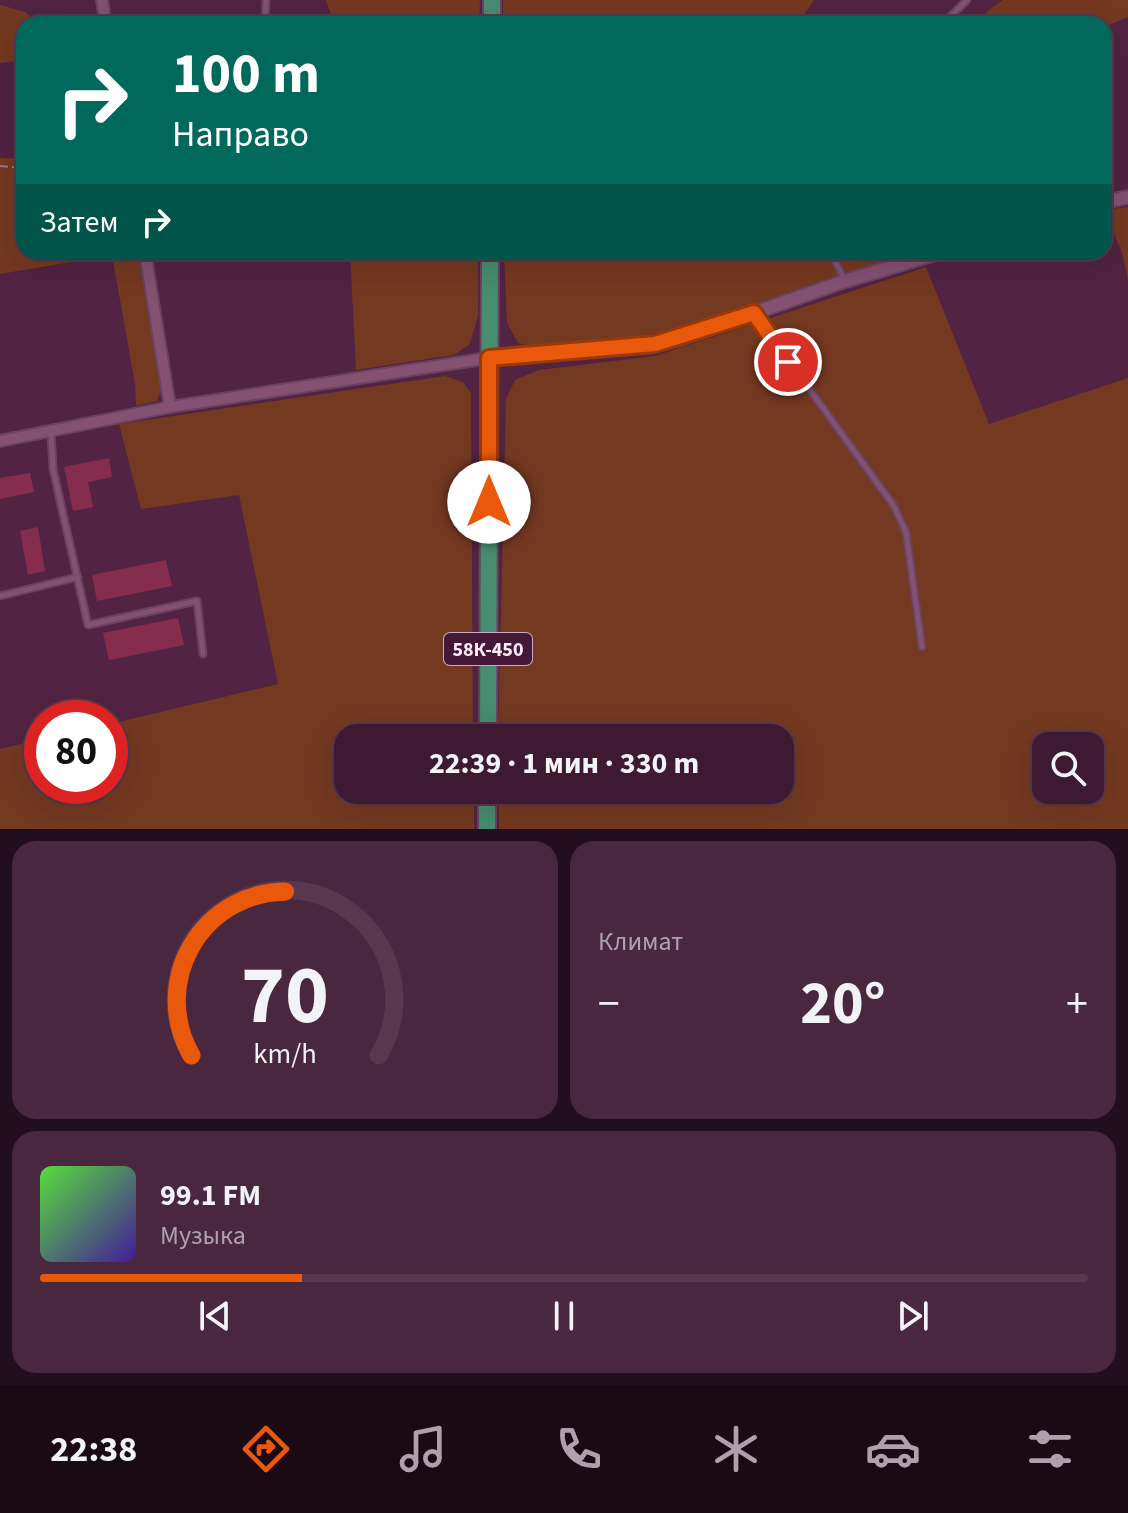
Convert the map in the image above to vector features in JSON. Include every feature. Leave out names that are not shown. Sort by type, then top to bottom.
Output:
[{"type":"highway","name":"58К-450","points":[[488,724],[490,260]]},
{"type":"highway","points":[[487,804],[487,829]]},
{"type":"street","points":[[146,260],[170,407]]},
{"type":"street","points":[[0,441],[170,407],[489,358],[655,344],[915,260]]},
{"type":"lane","points":[[951,16],[967,0]]},
{"type":"lane","points":[[834,260],[845,281]]},
{"type":"lane","points":[[754,313],[894,506],[906,532],[922,647]]},
{"type":"lane","points":[[51,430],[53,469],[88,625],[197,601],[203,654]]},
{"type":"lane","points":[[0,596],[78,577]]},
{"type":"shaded area","points":[[326,0],[480,0],[479,16],[331,16]]},
{"type":"shaded area","points":[[503,0],[814,0],[803,16],[503,16]]},
{"type":"shaded area","points":[[1003,0],[1128,0],[1128,17],[1112,24],[1112,16],[984,16]]},
{"type":"shaded area","points":[[0,5],[30,16],[16,16],[16,61],[0,63]]},
{"type":"shaded area","points":[[0,158],[16,159],[16,260],[83,260],[0,274]]},
{"type":"shaded area","points":[[1128,207],[1128,280],[1122,252],[1112,229],[1112,209]]},
{"type":"shaded area","points":[[113,260],[140,260],[163,385],[157,401],[136,406],[135,384]]},
{"type":"shaded area","points":[[350,260],[478,260],[478,316],[470,344],[454,355],[356,370]]},
{"type":"shaded area","points":[[504,260],[893,260],[716,318],[633,337],[591,343],[527,345],[518,343],[507,323]]},
{"type":"shaded area","points":[[926,267],[989,424],[1128,378],[1128,829],[499,829],[498,804],[794,804],[794,724],[498,724],[506,399],[515,380],[539,370],[655,356]]},
{"type":"shaded area","points":[[445,376],[463,382],[471,393],[473,724],[334,724],[334,804],[474,804],[474,829],[0,829],[0,749],[24,743],[24,804],[128,804],[128,720],[278,684],[239,495],[141,509],[119,424]]},
{"type":"building","points":[[109,458],[112,477],[88,482],[93,507],[73,511],[64,467]]},
{"type":"building","points":[[30,473],[34,492],[0,499],[0,478]]},
{"type":"building","points":[[38,527],[45,571],[28,575],[20,531]]},
{"type":"building","points":[[166,560],[172,586],[97,601],[92,575]]},
{"type":"building","points":[[178,618],[184,645],[109,660],[103,633]]},
{"type":"route","points":[[489,502],[489,358],[655,344],[680,339],[754,313],[788,362]]}]
